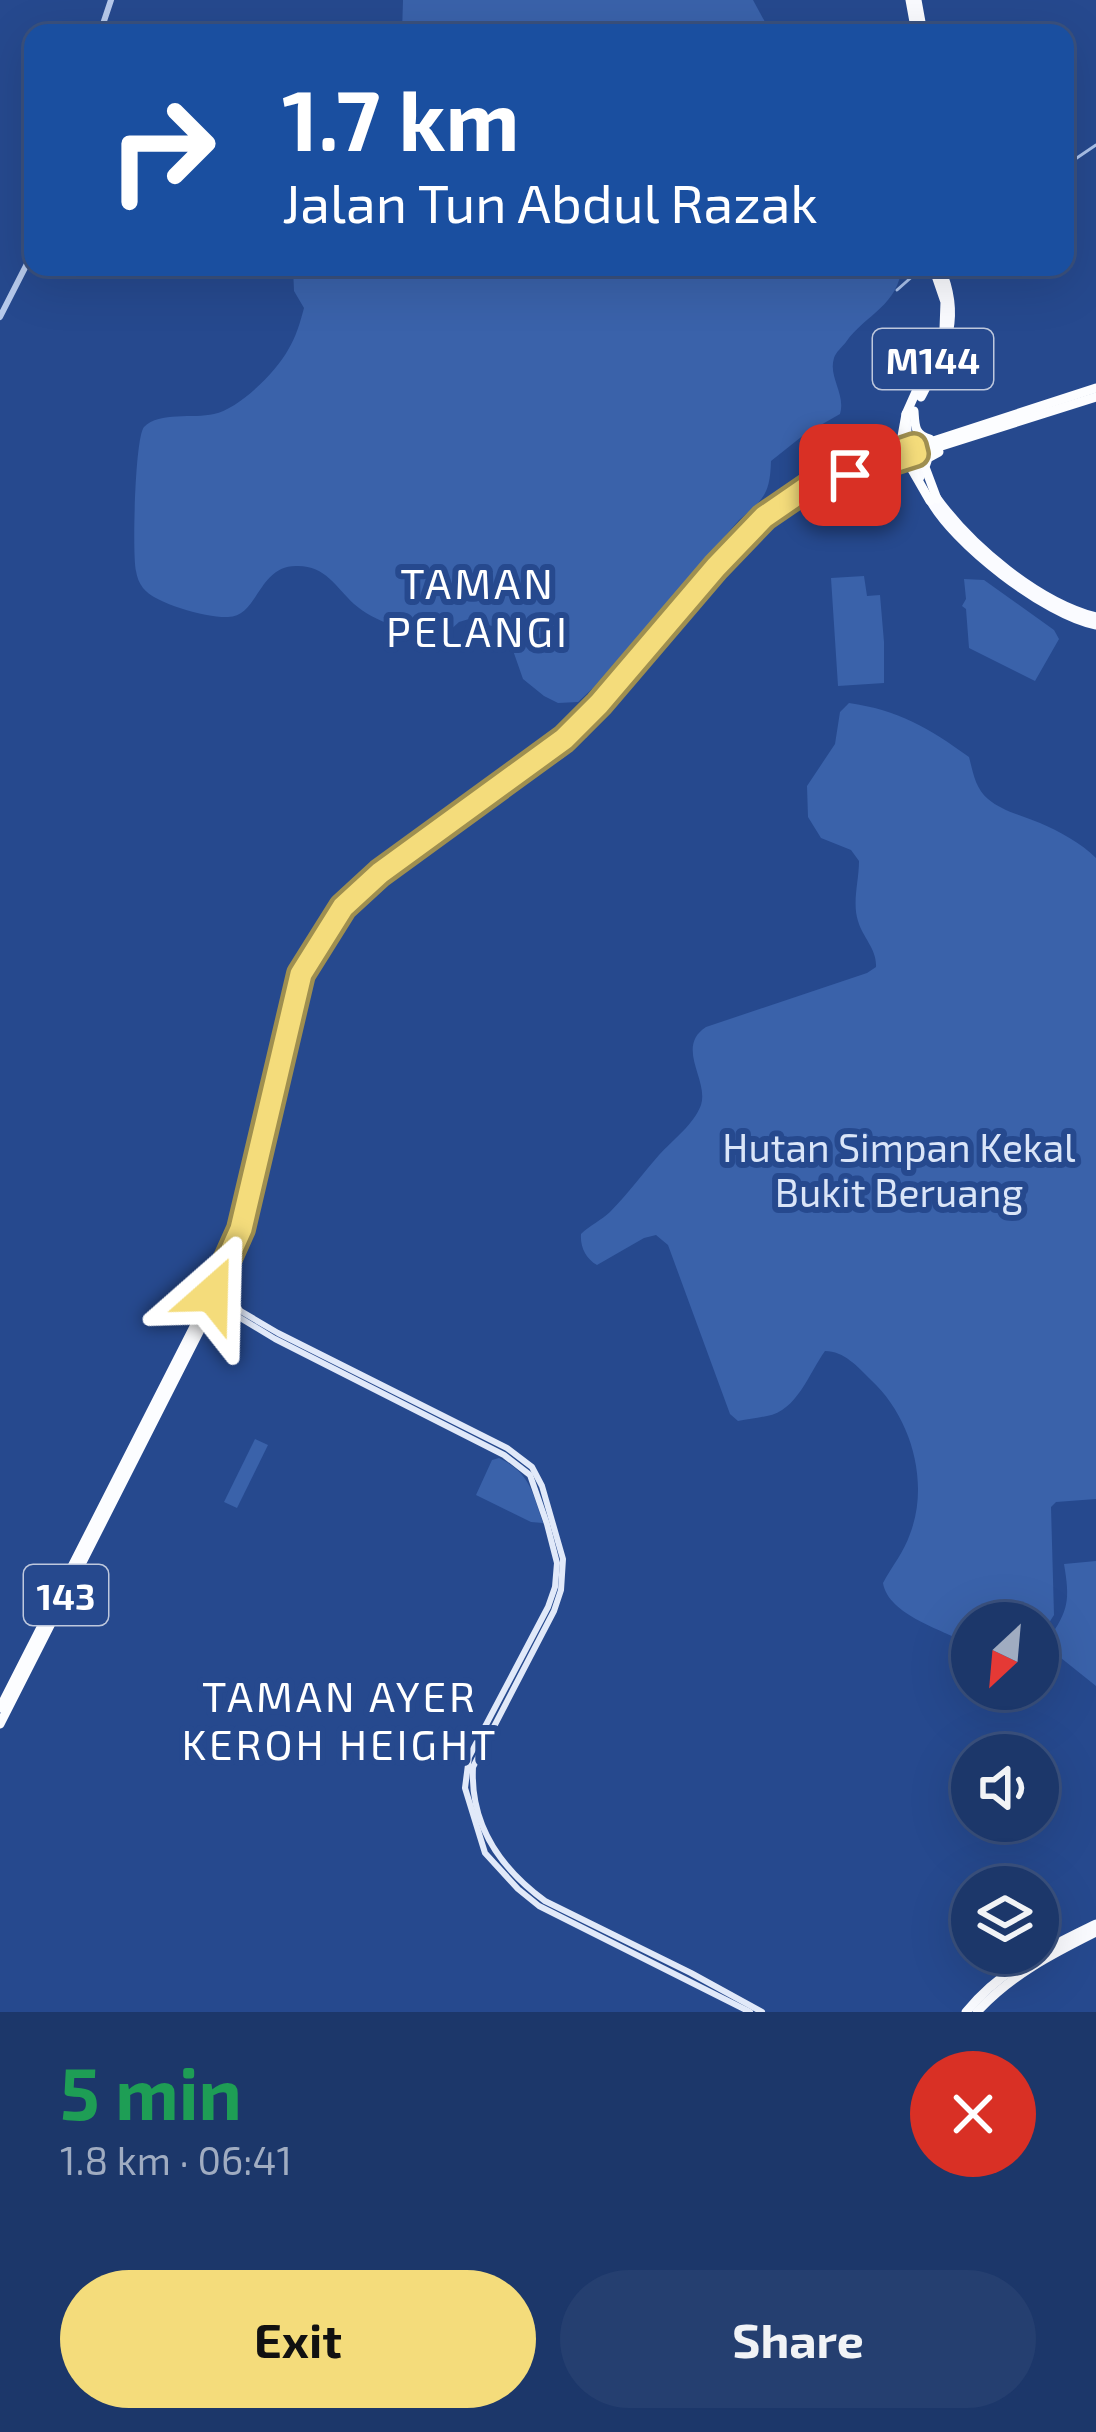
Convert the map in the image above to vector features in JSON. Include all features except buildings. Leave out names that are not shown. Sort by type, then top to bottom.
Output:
[{"type":"highway","name":"143","points":[[912,451],[1096,388]]},
{"type":"highway","name":"143","points":[[0,1708],[226,1274],[253,1212],[307,976],[351,908],[384,878],[583,734],[732,559],[775,517],[832,482],[887,459],[1096,397]]},
{"type":"highway","points":[[910,413],[917,433],[934,440]]},
{"type":"highway","points":[[910,413],[901,442],[887,459],[911,468],[934,500]]},
{"type":"highway","points":[[934,500],[925,466],[928,458],[988,432]]},
{"type":"highway","points":[[196,1324],[202,1304],[193,1287],[211,1284],[226,1274]]},
{"type":"highway","points":[[226,1274],[226,1293],[236,1312]]},
{"type":"highway","name":"143","points":[[0,1724],[213,1298]]},
{"type":"highway","points":[[207,1317],[216,1311],[236,1312]]},
{"type":"main road","name":"M144","points":[[938,276],[945,302],[944,329],[910,413],[912,451],[943,520],[1044,603],[1068,617],[1096,620]]},
{"type":"main road","name":"M144","points":[[934,500],[973,539],[1042,593],[1096,620]]},
{"type":"main road","points":[[1042,593],[1066,610],[1068,617]]},
{"type":"main road","points":[[213,1298],[275,1339],[505,1455],[530,1475],[557,1559],[555,1587],[467,1763],[466,1793],[482,1846],[539,1906],[750,2012]]},
{"type":"main road","points":[[236,1312],[507,1448],[536,1471],[563,1559],[561,1590],[473,1767],[472,1793],[492,1850],[545,1901],[762,2012]]},
{"type":"main road","points":[[966,2012],[1014,1967],[1096,1928]]},
{"type":"main road","points":[[977,2012],[1021,1972],[1096,1928]]},
{"type":"street","points":[[0,317],[24,270]]},
{"type":"green space","points":[[403,0],[753,0],[766,24],[402,24]]},
{"type":"green space","points":[[293,276],[900,276],[888,300],[834,358],[840,414],[771,461],[760,501],[593,688],[578,702],[558,703],[523,679],[509,639],[492,626],[469,619],[447,633],[398,627],[363,611],[315,569],[283,568],[246,609],[228,617],[170,604],[140,584],[134,521],[144,427],[159,419],[224,411],[266,379],[298,330],[304,308],[294,291]]},
{"type":"green space","points":[[864,576],[867,596],[880,595],[884,683],[838,686],[831,578]]},
{"type":"green space","points":[[964,579],[984,580],[1054,630],[1059,639],[1035,681],[969,648],[962,606]]},
{"type":"green space","name":"Hutan Simpan Kekal Bukit Beruang","points":[[849,703],[867,706],[940,737],[969,757],[977,785],[988,799],[1062,834],[1096,858],[1096,1499],[1056,1502],[1051,1507],[1054,1602],[951,1602],[951,1636],[906,1613],[883,1583],[905,1547],[918,1493],[913,1451],[885,1395],[856,1365],[825,1351],[786,1407],[738,1421],[730,1414],[668,1245],[656,1235],[644,1238],[597,1265],[582,1243],[581,1234],[617,1205],[698,1112],[702,1095],[693,1054],[697,1035],[706,1027],[876,967],[856,914],[859,861],[851,850],[821,838],[808,817],[807,786],[835,744],[840,712]]},
{"type":"green space","points":[[255,1439],[268,1445],[237,1508],[224,1502]]},
{"type":"green space","points":[[499,1458],[524,1477],[543,1523],[531,1522],[476,1495],[492,1460]]},
{"type":"green space","points":[[1096,1561],[1096,1686],[1059,1655],[1059,1623],[1067,1587],[1064,1564]]},
{"type":"waterway","points":[[1074,160],[1096,145]]},
{"type":"waterway","points":[[897,290],[913,276]]},
{"type":"district","name":"TAMAN PELANGI","points":[[478,606]]},
{"type":"district","name":"TAMAN AYER KEROH HEIGHT","points":[[340,1719]]},
{"type":"route","points":[[212,1294],[241,1229],[301,974],[343,907],[364,885],[564,739],[764,517],[815,482],[914,446],[916,454],[850,475]]}]
